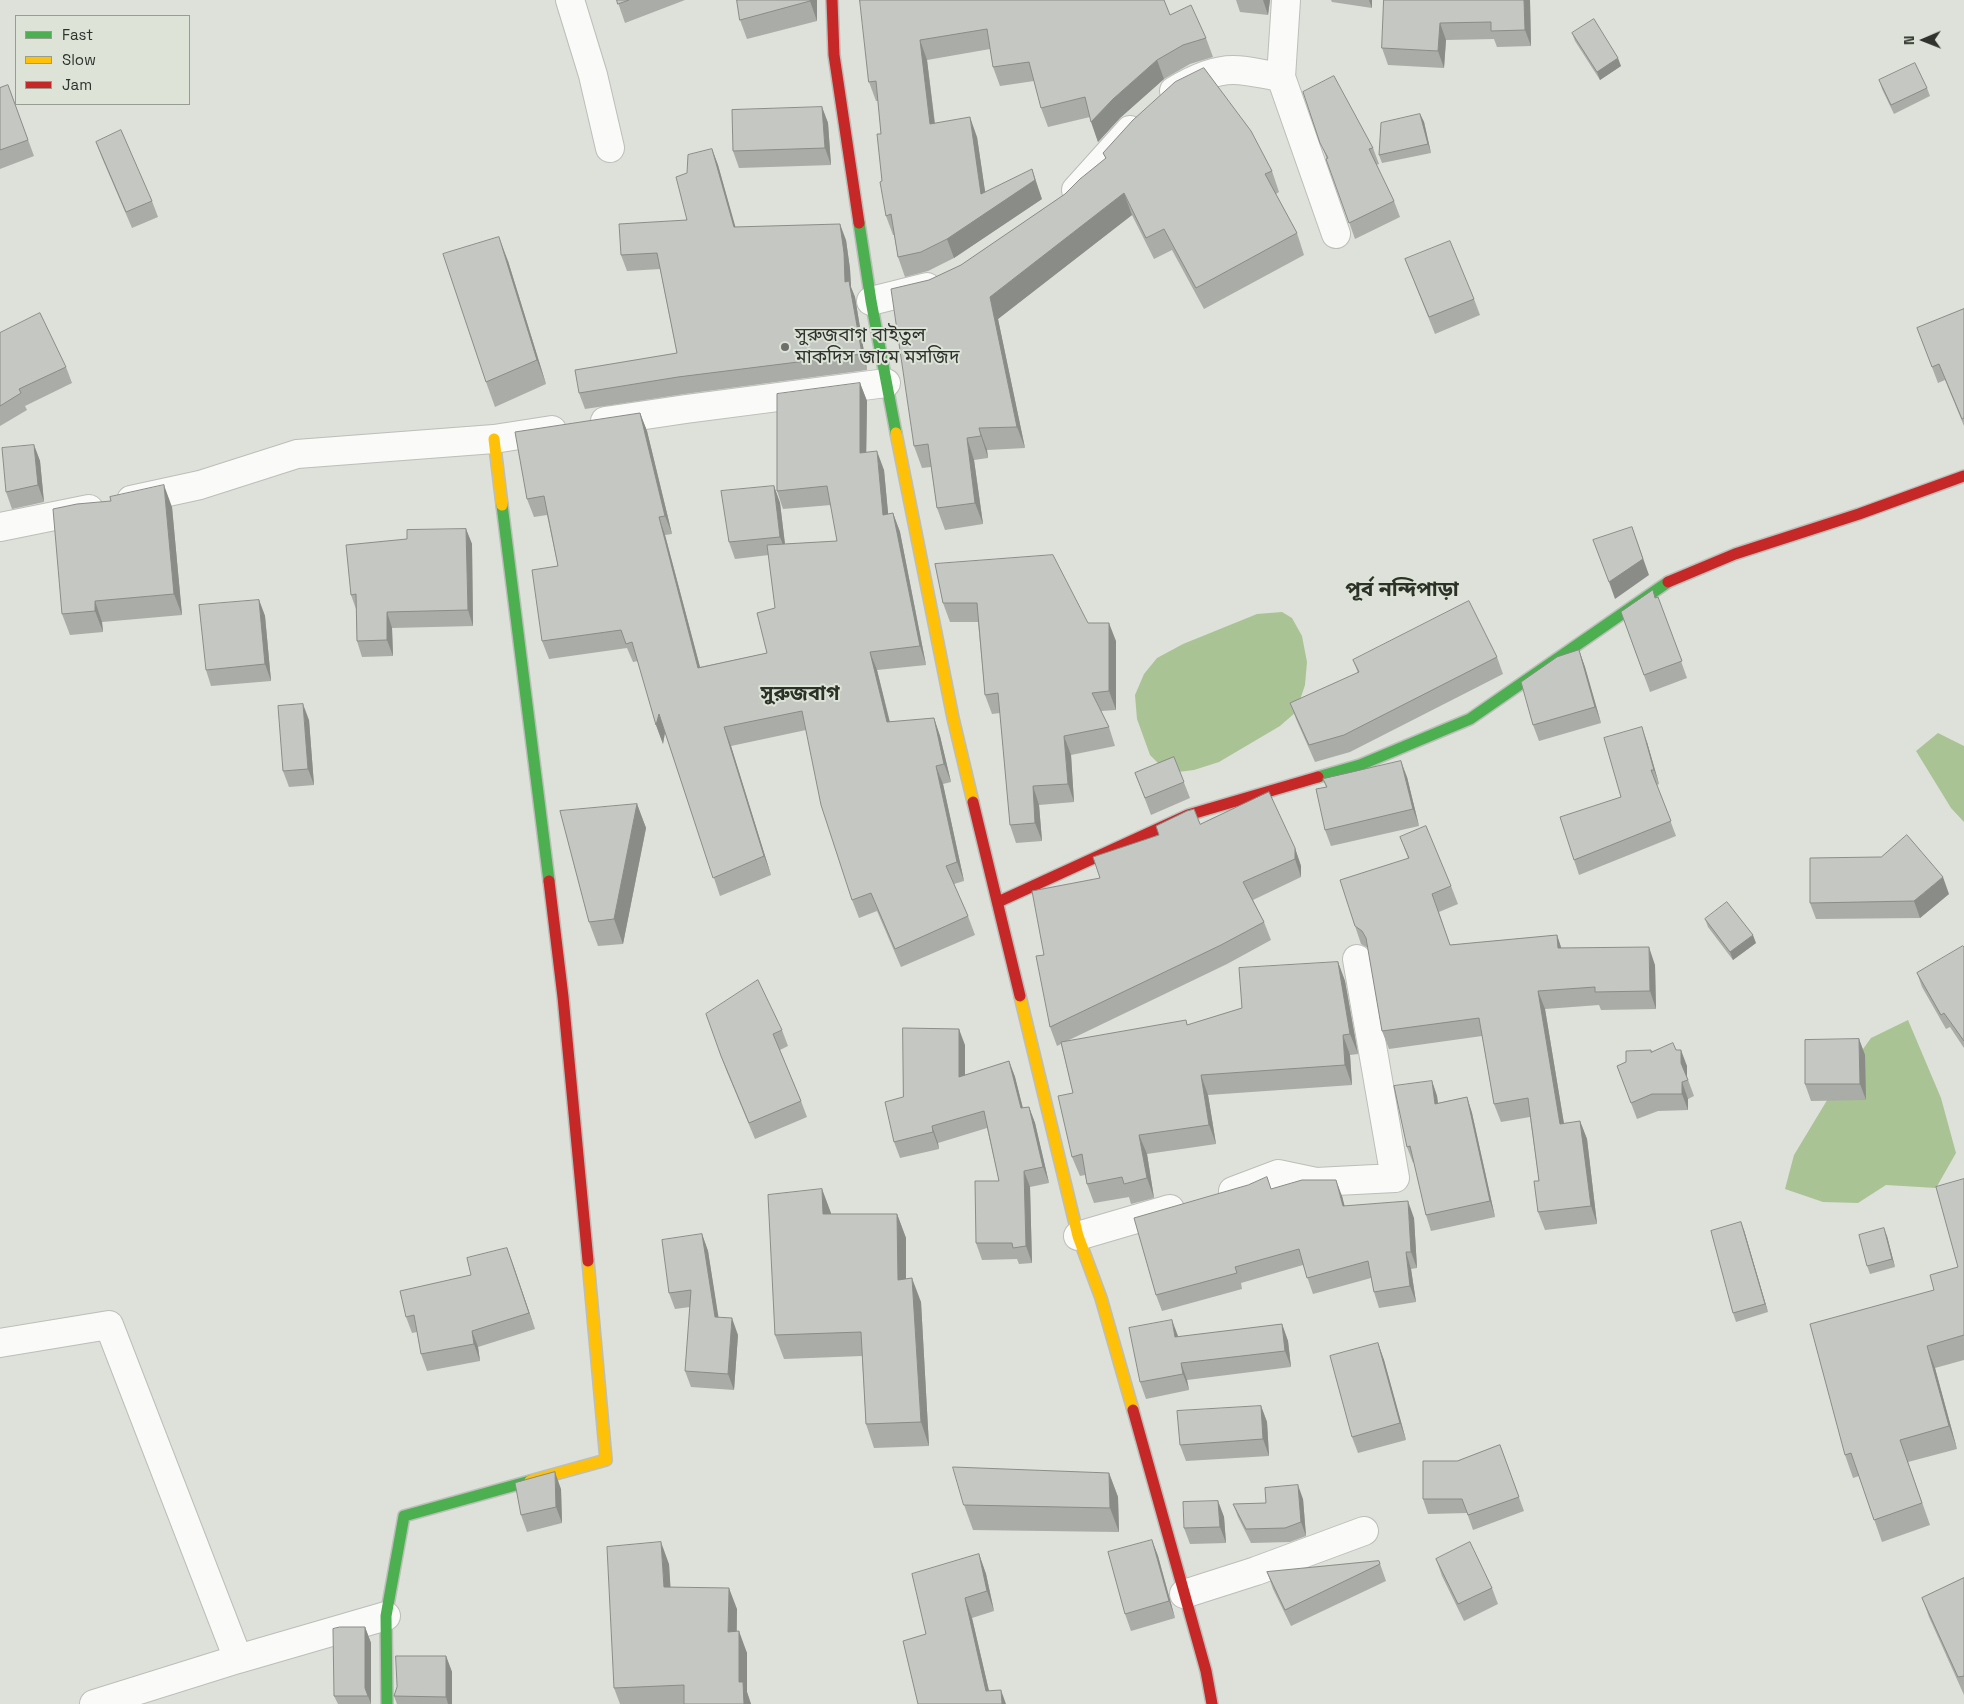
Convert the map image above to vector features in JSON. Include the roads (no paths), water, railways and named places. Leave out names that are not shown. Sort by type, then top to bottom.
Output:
[{"type":"street","points":[[570,0],[593,75],[610,148]]},
{"type":"street","points":[[832,0],[834,55],[871,301],[953,718],[1078,1236],[1101,1298],[1206,1671],[1212,1704]]},
{"type":"street","points":[[1286,0],[1281,77],[1336,234]]},
{"type":"street","points":[[1057,208],[1064,203],[1130,130],[1174,91],[1195,79],[1209,74],[1233,70],[1281,77]]},
{"type":"street","points":[[871,301],[933,286],[948,279]]},
{"type":"street","points":[[0,527],[200,485],[297,454],[494,439],[686,409],[886,383]]},
{"type":"street","points":[[387,1704],[386,1616],[404,1516],[606,1460],[563,997],[494,439]]},
{"type":"street","points":[[998,902],[1188,815],[1360,766],[1470,720],[1665,583],[1735,554],[1859,514],[1964,476]]},
{"type":"street","points":[[1078,1236],[1249,1186],[1278,1174],[1316,1182],[1395,1178],[1357,958]]},
{"type":"street","points":[[0,1343],[109,1325],[238,1659]]},
{"type":"street","points":[[1184,1594],[1256,1571],[1364,1531]]},
{"type":"street","points":[[94,1704],[238,1659],[386,1616]]},
{"type":"place","name":"সুরুজবাগ বাইতুল মাকদিস জামে মসজিদ","points":[[785,347]]},
{"type":"district","name":"পূর্ব নন্দিপাড়া","points":[[1402,590]]},
{"type":"district","name":"সুরুজবাগ","points":[[800,695]]}]
